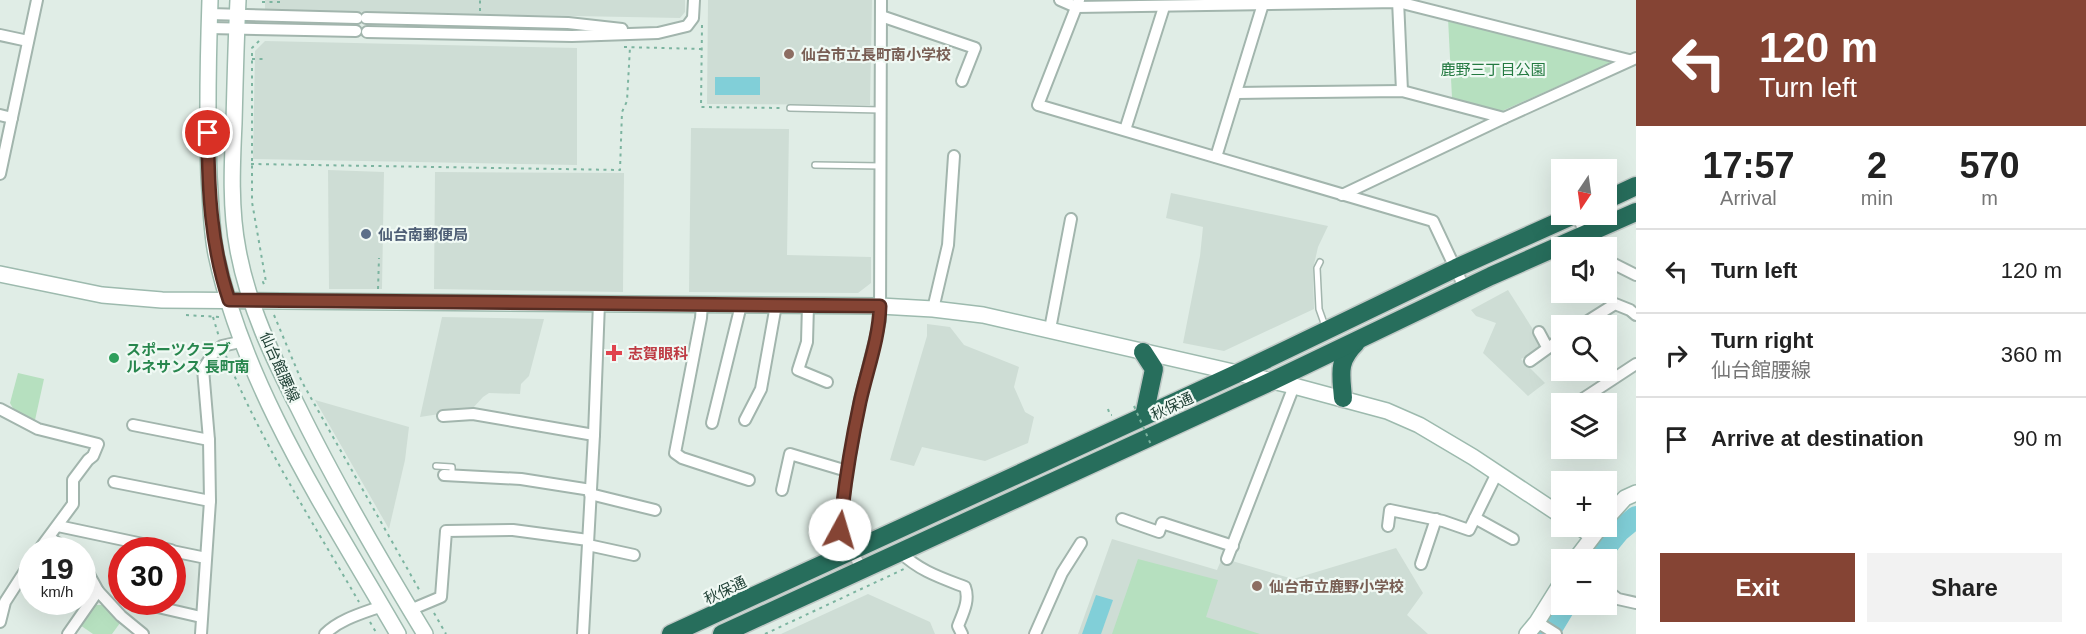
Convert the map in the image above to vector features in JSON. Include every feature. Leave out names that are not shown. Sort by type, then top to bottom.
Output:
[{"type":"highway","points":[[1617,195],[1636,186]]},
{"type":"highway","name":"秋保通","points":[[1595,237],[1636,212]]},
{"type":"highway","name":"秋保通","points":[[671,634],[853,551],[1139,411],[1236,374],[1456,268],[1552,225]]},
{"type":"highway","name":"秋保通","points":[[722,634],[862,569],[906,558],[1465,289],[1551,256]]},
{"type":"highway","points":[[1343,398],[1342,360],[1359,339]]},
{"type":"highway","points":[[1139,411],[1154,369],[1143,352]]},
{"type":"street","points":[[0,174],[37,0]]},
{"type":"street","points":[[237,15],[362,32],[572,36],[658,33],[687,26],[693,18],[694,0]]},
{"type":"street","points":[[862,569],[840,530],[846,471],[860,400],[880,320],[881,0]]},
{"type":"street","points":[[1060,0],[1164,7],[1398,1],[1633,59]]},
{"type":"street","points":[[1398,1],[1402,91]]},
{"type":"street","points":[[1078,3],[1038,105],[1433,220],[1465,289]]},
{"type":"street","points":[[1216,157],[1263,4]]},
{"type":"street","points":[[1125,130],[1164,7]]},
{"type":"street","points":[[209,14],[568,23],[658,33]]},
{"type":"street","name":"仙台館腰線","points":[[209,14],[208,154],[211,220],[216,253],[229,300],[263,391],[289,443],[399,634]]},
{"type":"street","name":"仙台館腰線","points":[[237,15],[233,218],[238,251],[252,300],[283,377],[320,451],[425,634]]},
{"type":"street","points":[[881,16],[975,48],[962,81]]},
{"type":"street","points":[[0,35],[28,41]]},
{"type":"street","points":[[1342,195],[1504,117],[1633,59]]},
{"type":"street","points":[[1237,93],[1402,91],[1504,117]]},
{"type":"street","points":[[0,115],[12,118]]},
{"type":"street","points":[[933,309],[948,245],[954,156]]},
{"type":"street","points":[[1050,329],[1071,219]]},
{"type":"street","points":[[1617,266],[1636,275]]},
{"type":"street","points":[[0,274],[122,297],[162,300],[880,306],[984,315],[1294,386],[1387,411],[1419,425],[1497,472],[1551,509]]},
{"type":"street","points":[[583,634],[594,435],[598,303]]},
{"type":"street","points":[[702,304],[675,453],[682,458],[749,480]]},
{"type":"street","points":[[1598,315],[1615,304],[1636,315]]},
{"type":"street","points":[[712,423],[741,305]]},
{"type":"street","points":[[745,420],[761,389],[777,305]]},
{"type":"street","points":[[808,305],[807,342],[798,370],[827,382]]},
{"type":"street","points":[[1539,332],[1547,347]]},
{"type":"street","points":[[201,634],[210,501],[209,440],[203,369],[213,354],[222,346],[244,341]]},
{"type":"street","points":[[1530,361],[1551,345]]},
{"type":"street","points":[[1592,393],[1636,364]]},
{"type":"street","points":[[1227,559],[1294,386]]},
{"type":"street","points":[[0,409],[38,429],[98,444],[93,456],[73,480],[74,504],[51,537]]},
{"type":"street","points":[[443,416],[473,414],[594,435]]},
{"type":"street","points":[[134,425],[209,440]]},
{"type":"street","points":[[782,490],[790,454],[846,471]]},
{"type":"street","points":[[1388,526],[1390,510],[1436,519],[1470,530],[1497,472]]},
{"type":"street","points":[[448,476],[521,479],[591,492],[655,510]]},
{"type":"street","points":[[114,482],[210,501]]},
{"type":"street","points":[[1617,506],[1624,498],[1636,493]]},
{"type":"street","points":[[1475,518],[1513,539]]},
{"type":"street","points":[[1122,519],[1159,532],[1162,523],[1233,546]]},
{"type":"street","points":[[1421,564],[1436,519]]},
{"type":"street","points":[[58,526],[108,537]]},
{"type":"street","points":[[411,610],[441,597],[446,531],[513,530],[588,543],[634,555]]},
{"type":"street","points":[[1035,634],[1062,573],[1080,543]]},
{"type":"street","points":[[186,554],[206,558]]},
{"type":"street","points":[[906,558],[924,572],[965,587],[968,594],[967,602],[958,626],[962,634]]},
{"type":"street","points":[[0,622],[5,602],[18,582]]},
{"type":"street","points":[[96,587],[121,616],[143,634]]},
{"type":"street","points":[[68,634],[98,591]]},
{"type":"street","points":[[1617,599],[1636,603]]},
{"type":"street","points":[[1527,634],[1541,624],[1551,604]]},
{"type":"street","points":[[325,634],[332,627],[382,606]]},
{"type":"street","points":[[186,614],[201,617]]},
{"type":"street","points":[[1541,624],[1556,634]]},
{"type":"lane","points":[[790,108],[881,110]]},
{"type":"lane","points":[[815,165],[882,166]]},
{"type":"lane","points":[[1320,262],[1317,268],[1319,309],[1327,331]]},
{"type":"lane","points":[[436,466],[452,467],[448,476]]},
{"type":"path","points":[[262,2],[281,2],[281,0]]},
{"type":"path","points":[[480,0],[480,11]]},
{"type":"path","points":[[702,20],[701,107],[790,108]]},
{"type":"path","points":[[261,39],[252,48],[251,164],[252,202],[266,290]]},
{"type":"path","points":[[251,164],[620,170],[622,112],[627,101],[630,47]]},
{"type":"path","points":[[252,59],[264,59]]},
{"type":"path","points":[[378,291],[379,258]]},
{"type":"path","points":[[219,317],[213,317],[240,391],[377,634]]},
{"type":"path","points":[[275,318],[302,382],[446,634]]},
{"type":"path","points":[[1108,409],[1110,415],[1114,414]]},
{"type":"path","points":[[1139,411],[1152,447]]},
{"type":"path","points":[[766,634],[906,558]]},
{"type":"shaded area","points":[[265,0],[685,0],[685,12],[680,18],[265,10]]},
{"type":"shaded area","name":"仙台市立長町南小学校","points":[[708,0],[872,0],[870,105],[707,104]]},
{"type":"shaded area","points":[[265,41],[577,48],[577,165],[253,159],[255,51]]},
{"type":"shaded area","points":[[691,128],[789,129],[787,255],[871,257],[871,283],[858,293],[689,292]]},
{"type":"shaded area","points":[[328,170],[384,172],[382,289],[329,289]]},
{"type":"shaded area","points":[[435,172],[624,173],[623,292],[434,289]]},
{"type":"shaded area","points":[[1171,193],[1328,226],[1318,247],[1313,269],[1314,309],[1224,351],[1183,343],[1200,256],[1203,227],[1166,218]]},
{"type":"shaded area","points":[[1508,290],[1541,342],[1537,351],[1521,359],[1545,383],[1528,396],[1483,353],[1496,323],[1476,316],[1471,310]]},
{"type":"shaded area","points":[[442,317],[544,319],[529,376],[521,384],[520,394],[489,393],[472,409],[420,417]]},
{"type":"shaded area","points":[[927,324],[950,327],[964,345],[1019,367],[1014,387],[1025,412],[1034,417],[1028,443],[985,461],[922,447],[914,466],[890,460],[927,336]]},
{"type":"shaded area","points":[[315,400],[409,427],[405,460],[389,529]]},
{"type":"shaded area","name":"仙台市立鹿野小学校","points":[[1112,539],[1217,570],[1222,558],[1293,579],[1396,548],[1423,593],[1407,615],[1428,634],[1078,634]]},
{"type":"shaded area","points":[[868,594],[930,622],[935,634],[781,634]]},
{"type":"green space","name":"鹿野三丁目公園","points":[[1448,18],[1607,59],[1610,63],[1502,111],[1452,98]]},
{"type":"green space","points":[[18,373],[44,379],[35,420],[14,410],[10,403]]},
{"type":"green space","points":[[1138,559],[1218,580],[1206,617],[1260,634],[1112,634]]},
{"type":"green space","points":[[96,605],[103,605],[108,610],[108,615],[112,615],[120,623],[112,634],[93,634],[80,625],[88,615],[96,615]]},
{"type":"water","points":[[715,77],[760,77],[760,95],[715,95]]},
{"type":"water","points":[[1096,595],[1113,600],[1101,634],[1082,634]]},
{"type":"waterway","points":[[1604,549],[1619,531],[1636,517]]},
{"type":"waterway","points":[[1548,634],[1559,615]]},
{"type":"place","name":"仙台市立長町南小学校","points":[[789,54]]},
{"type":"place","name":"仙台南郵便局","points":[[366,234]]},
{"type":"place","name":"志賀眼科","points":[[614,353]]},
{"type":"place","name":"スポーツクラブ ルネサンス 長町南","points":[[114,358]]},
{"type":"place","name":"仙台市立鹿野小学校","points":[[1257,586]]},
{"type":"route","points":[[208,133],[211,220],[216,253],[229,300],[880,306],[880,320],[860,400],[846,471],[840,530]]}]
